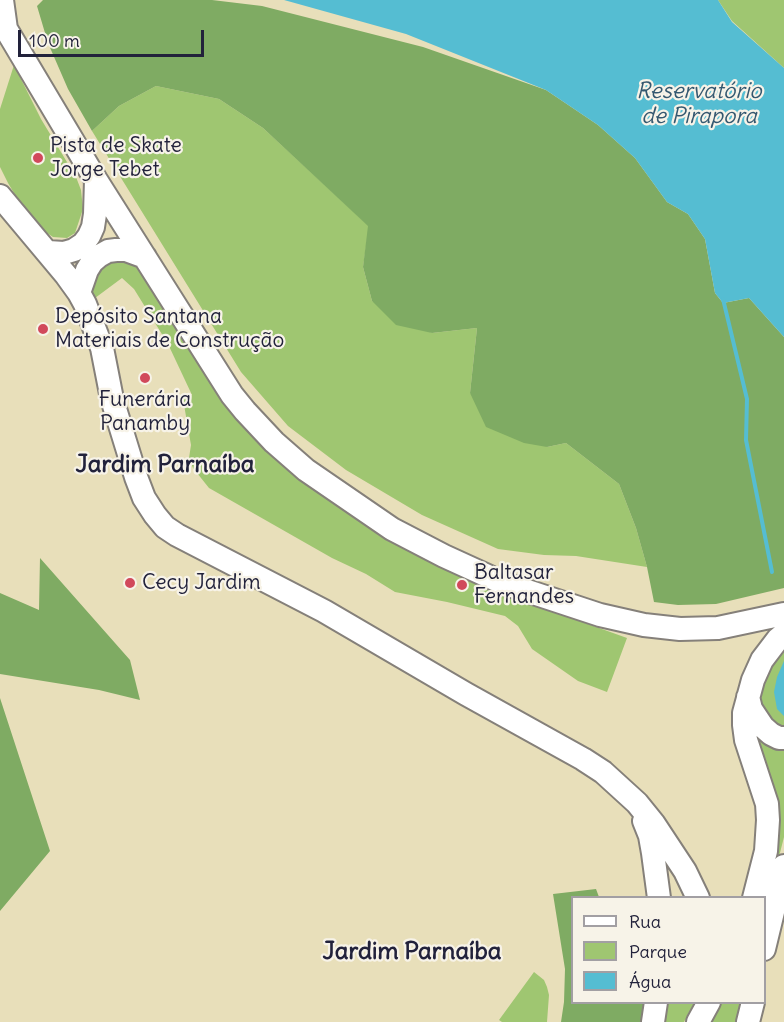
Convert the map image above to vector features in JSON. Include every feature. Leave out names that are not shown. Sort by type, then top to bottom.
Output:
[{"type":"main road","points":[[2,0],[6,29],[96,180],[232,395],[274,442],[306,470],[392,530],[444,556],[503,583],[600,615],[644,625],[680,629],[718,628],[784,614]]},
{"type":"main road","points":[[48,252],[64,253],[74,250],[89,236],[95,214],[96,180]]},
{"type":"main road","points":[[0,196],[80,293],[102,348],[112,399],[136,477],[144,498],[165,527],[324,611],[603,772],[637,803],[654,824],[697,896]]},
{"type":"main road","points":[[80,293],[92,262],[108,251],[126,250],[145,257]]},
{"type":"main road","points":[[754,896],[766,851],[768,820],[767,804],[746,740],[744,713],[753,680],[762,660],[784,634]]},
{"type":"main road","points":[[748,697],[763,727],[771,734],[784,738]]},
{"type":"main road","points":[[637,803],[650,836],[659,896]]},
{"type":"main road","points":[[766,945],[784,866]]},
{"type":"main road","points":[[653,1022],[656,1004]]},
{"type":"main road","points":[[698,1022],[708,1004]]},
{"type":"main road","points":[[748,1022],[752,1004]]},
{"type":"green space","points":[[43,0],[212,0],[262,6],[423,47],[546,90],[598,125],[635,158],[667,202],[688,214],[705,239],[715,293],[723,303],[749,298],[784,337],[784,588],[716,604],[678,605],[654,602],[636,528],[619,484],[566,443],[547,447],[524,443],[486,427],[470,393],[477,328],[432,333],[396,325],[372,301],[363,267],[368,226],[263,128],[219,99],[156,86],[119,106],[92,131],[68,89],[48,43],[37,6]]},
{"type":"green space","points":[[718,0],[784,0],[784,68],[732,21]]},
{"type":"green space","points":[[14,65],[81,190],[83,209],[75,233],[67,238],[53,237],[44,231],[17,198],[0,167],[0,109]]},
{"type":"green space","points":[[156,86],[219,99],[263,128],[369,226],[363,267],[372,301],[432,333],[477,328],[470,393],[547,447],[566,443],[619,484],[636,528],[647,567],[576,556],[544,555],[498,549],[422,515],[346,470],[288,426],[241,372],[92,131],[119,106]]},
{"type":"green space","points":[[132,260],[223,399],[254,439],[332,503],[396,541],[546,609],[627,638],[607,692],[578,681],[532,649],[518,626],[505,616],[395,592],[209,488],[193,468],[189,458],[191,445],[183,399],[192,395],[168,344],[134,289],[122,278],[91,301],[89,287],[102,262]]},
{"type":"green space","points":[[40,558],[130,660],[140,700],[99,690],[0,674],[0,593],[39,610]]},
{"type":"green space","points":[[784,647],[784,732],[775,729],[758,700],[768,669]]},
{"type":"green space","points":[[0,698],[50,851],[0,911]]},
{"type":"green space","points":[[754,732],[784,746],[784,837],[766,908],[772,850]]},
{"type":"green space","points":[[596,889],[599,896],[571,896],[571,1004],[650,1004],[647,1022],[561,1022],[565,969],[553,894]]},
{"type":"green space","points":[[534,972],[544,980],[547,987],[549,995],[547,1022],[502,1022],[499,1020]]},
{"type":"green space","points":[[667,1004],[693,1004],[684,1022],[663,1022]]},
{"type":"green space","points":[[717,1004],[745,1004],[740,1022],[708,1022]]},
{"type":"water","name":"Reservatório de Pirapora","points":[[284,0],[718,0],[732,22],[784,68],[784,337],[749,298],[723,303],[715,293],[705,239],[688,214],[667,202],[635,158],[598,125],[546,90],[406,34]]},
{"type":"water","points":[[784,661],[784,716],[777,709],[774,692]]},
{"type":"waterway","points":[[723,299],[747,399],[746,440],[772,572]]},
{"type":"place","name":"Pista de Skate Jorge Tebet","points":[[38,158]]},
{"type":"place","name":"Depósito Santana Materiais de Construção","points":[[43,329]]},
{"type":"place","name":"Funerária Panamby","points":[[145,378]]},
{"type":"place","name":"Cecy Jardim","points":[[130,583]]},
{"type":"place","name":"Baltasar Fernandes","points":[[462,585]]},
{"type":"district","name":"Jardim Parnaíba","points":[[165,465]]},
{"type":"district","name":"Jardim Parnaíba","points":[[412,952]]}]
